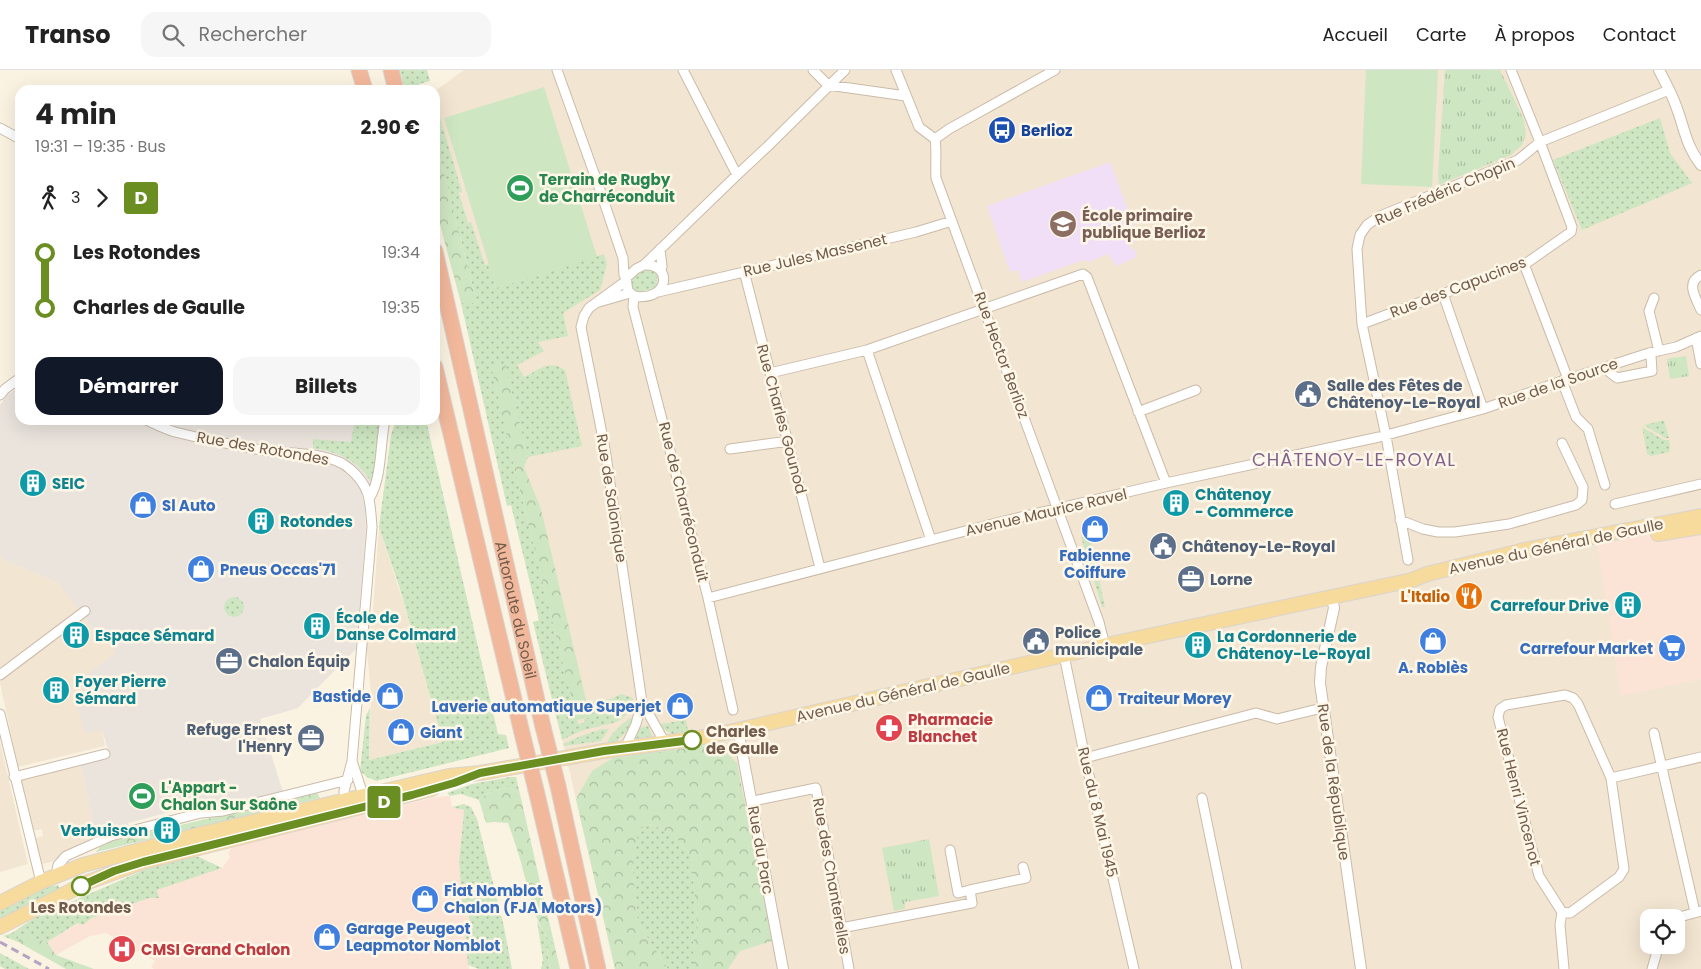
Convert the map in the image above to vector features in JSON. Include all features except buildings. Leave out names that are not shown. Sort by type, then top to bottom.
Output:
[{"type":"highway","points":[[359,70],[364,85]]},
{"type":"highway","points":[[391,70],[395,85]]},
{"type":"highway","name":"Autoroute du Soleil","points":[[440,273],[558,786],[598,969]]},
{"type":"highway","name":"Autoroute du Soleil","points":[[440,388],[578,969]]},
{"type":"main road","name":"Avenue du Général de Gaulle","points":[[362,804],[449,776],[480,773],[738,730],[1105,646],[1412,580],[1427,574],[1528,550],[1701,516]]},
{"type":"main road","name":"Avenue du Général de Gaulle","points":[[1412,580],[1435,580],[1597,544],[1701,527]]},
{"type":"main road","points":[[0,903],[56,875],[83,865],[201,834],[344,800],[362,804]]},
{"type":"main road","points":[[0,927],[88,882],[121,869],[362,804]]},
{"type":"street","points":[[557,70],[588,152],[623,258],[626,288],[632,294]]},
{"type":"street","points":[[684,70],[737,175]]},
{"type":"street","points":[[813,70],[828,85],[906,96]]},
{"type":"street","points":[[626,280],[768,146],[845,70]]},
{"type":"street","points":[[896,70],[919,127],[935,139],[1055,70]]},
{"type":"street","name":"Rue des Capucines","points":[[1362,324],[1524,264],[1571,232],[1572,227],[1511,70]]},
{"type":"street","points":[[1659,70],[1676,104],[1686,141],[1701,164]]},
{"type":"street","name":"Rue Frédéric Chopin","points":[[1408,560],[1400,520],[1386,468],[1386,436],[1362,324],[1357,249],[1360,235],[1367,225],[1380,216],[1518,160],[1540,142],[1669,90]]},
{"type":"street","points":[[0,128],[15,136]]},
{"type":"street","name":"Rue Hector Berlioz","points":[[935,139],[937,151],[936,178],[1103,632],[1105,646]]},
{"type":"street","name":"Rue Jules Massenet","points":[[658,292],[916,232],[952,221]]},
{"type":"street","points":[[599,302],[632,294],[647,295],[658,292],[662,287],[660,249]]},
{"type":"street","points":[[623,258],[640,267],[653,266],[677,287]]},
{"type":"street","points":[[1524,264],[1576,417],[1588,429],[1605,485]]},
{"type":"street","name":"Rue Charles Gounod","points":[[744,271],[820,568]]},
{"type":"street","points":[[770,373],[867,350],[1083,274],[1088,277],[1166,483]]},
{"type":"street","points":[[1701,275],[1693,281],[1692,287],[1701,310]]},
{"type":"street","name":"Rue de Salonique","points":[[626,280],[589,308],[584,316],[581,327],[605,449],[642,702],[664,743]]},
{"type":"street","name":"Rue de Charréconduit","points":[[632,294],[633,307],[708,598],[733,710]]},
{"type":"street","points":[[1443,294],[1482,409]]},
{"type":"street","points":[[1654,298],[1649,311],[1659,351]]},
{"type":"street","points":[[1698,337],[1701,364]]},
{"type":"street","name":"Rue de la Source","points":[[1386,436],[1482,409],[1649,353],[1676,347],[1698,337]]},
{"type":"street","points":[[867,350],[931,540]]},
{"type":"street","points":[[1604,368],[1617,378],[1652,370],[1649,353]]},
{"type":"street","points":[[0,395],[5,388],[15,381]]},
{"type":"street","points":[[1138,412],[1196,390]]},
{"type":"street","name":"Rue des Rotondes","points":[[157,425],[173,432],[261,450],[319,456],[341,462],[357,476],[370,497],[372,528],[352,761],[344,791],[344,800]]},
{"type":"street","points":[[370,497],[375,488],[384,425]]},
{"type":"street","name":"Avenue Maurice Ravel","points":[[708,598],[931,540],[1166,483],[1386,436]]},
{"type":"street","points":[[730,449],[788,441]]},
{"type":"street","points":[[1400,520],[1423,529],[1438,532],[1455,532],[1509,524],[1576,505],[1582,500],[1583,487],[1562,443]]},
{"type":"street","points":[[1615,504],[1701,484]]},
{"type":"street","name":"Rue de la République","points":[[1332,597],[1334,608],[1321,666],[1320,683],[1322,708],[1361,969]]},
{"type":"street","points":[[0,674],[85,611]]},
{"type":"street","name":"Rue du 8 Mai 1945","points":[[1064,656],[1085,758],[1134,969]]},
{"type":"street","name":"Rue Henri Vincenot","points":[[1565,695],[1573,698],[1578,704],[1611,778],[1624,869],[1619,877],[1570,913],[1562,912],[1539,876],[1498,717],[1500,709],[1506,705],[1565,695]]},
{"type":"street","name":"Rue de Salonique","points":[[625,748],[636,724],[642,702]]},
{"type":"street","points":[[1085,758],[1256,713],[1277,719],[1322,708]]},
{"type":"street","points":[[0,714],[41,882]]},
{"type":"street","points":[[636,724],[653,722]]},
{"type":"street","name":"Rue du Parc","points":[[738,730],[784,969]]},
{"type":"street","points":[[1654,733],[1698,912],[1685,916]]},
{"type":"street","points":[[14,777],[105,754]]},
{"type":"street","points":[[1611,778],[1701,758]]},
{"type":"street","name":"Rue des Rotondes","points":[[352,761],[362,804]]},
{"type":"street","points":[[56,875],[58,865],[66,856],[111,836],[201,813],[223,811],[348,780]]},
{"type":"street","name":"Rue des Chanterelles","points":[[753,801],[816,788],[849,969]]},
{"type":"street","points":[[1202,798],[1237,969]]},
{"type":"street","points":[[950,850],[958,893],[1026,878],[1023,867]]},
{"type":"street","points":[[842,928],[972,903],[970,890]]},
{"type":"street","points":[[1562,912],[1560,925],[1564,969]]},
{"type":"street","points":[[1652,969],[1656,954]]},
{"type":"shaded area","points":[[464,70],[1701,70],[1701,969],[615,969],[558,721],[538,566],[477,303],[440,158],[440,87]]},
{"type":"shaded area","name":"École primaire publique Berlioz","points":[[1110,162],[1139,240],[1129,244],[1130,248],[1135,250],[1137,257],[1116,266],[1108,254],[1089,262],[1084,260],[1022,282],[1018,270],[1010,272],[987,206]]},
{"type":"shaded area","points":[[15,390],[15,425],[379,425],[373,483],[362,495],[365,507],[366,528],[356,649],[298,708],[260,719],[283,792],[256,798],[255,796],[220,807],[216,800],[128,823],[130,830],[96,838],[80,765],[110,756],[102,730],[85,733],[77,706],[89,703],[90,701],[77,682],[116,653],[108,642],[95,632],[59,583],[7,561],[0,556],[0,405],[7,395]]},
{"type":"shaded area","points":[[379,527],[405,608],[443,742],[369,760],[371,693],[366,642],[368,623],[372,623]]},
{"type":"shaded area","points":[[1701,527],[1701,679],[1621,696],[1597,542]]},
{"type":"shaded area","points":[[0,556],[7,561],[59,583],[80,610],[0,668]]},
{"type":"shaded area","points":[[84,617],[95,632],[108,642],[117,653],[89,703],[85,733],[102,729],[105,746],[18,767],[0,683],[1,679]]},
{"type":"shaded area","points":[[0,742],[28,864],[0,872]]},
{"type":"shaded area","points":[[80,765],[96,838],[88,840],[51,862],[42,864],[34,839],[43,836],[42,829],[31,831],[18,780]]},
{"type":"shaded area","points":[[450,796],[452,807],[464,809],[459,862],[462,902],[465,903],[472,929],[465,932],[469,969],[154,969],[151,967],[155,961],[106,933],[90,936],[56,955],[47,942],[79,923],[83,925],[92,918],[149,898],[159,898],[156,890],[222,868],[230,857],[228,853],[233,846],[436,797]]},
{"type":"green space","points":[[400,70],[427,70],[430,81],[419,85],[404,85]]},
{"type":"green space","points":[[1366,70],[1438,70],[1432,187],[1361,184]]},
{"type":"green space","points":[[1445,70],[1500,70],[1524,120],[1526,134],[1522,145],[1511,155],[1439,185],[1438,174]]},
{"type":"green space","name":"Terrain de Rugby de Charréconduit","points":[[544,87],[597,257],[496,288],[444,118]]},
{"type":"green space","points":[[440,118],[462,192],[459,193],[468,223],[471,222],[485,265],[489,264],[496,288],[604,254],[607,264],[600,290],[563,313],[568,336],[538,342],[544,351],[517,365],[524,377],[549,365],[565,370],[582,446],[528,457],[505,365],[492,366],[510,450],[578,724],[584,723],[584,719],[590,717],[587,703],[611,699],[621,694],[633,698],[627,713],[618,721],[584,730],[562,740],[533,622],[539,620],[511,505],[507,506],[461,303],[477,303],[440,158]]},
{"type":"green space","points":[[1660,118],[1670,153],[1692,183],[1582,230],[1553,160]]},
{"type":"green space","points":[[440,158],[477,303],[461,303],[440,225]]},
{"type":"green space","points":[[645,269],[651,269],[656,272],[656,284],[654,288],[636,293],[632,290],[632,279]]},
{"type":"green space","points":[[1686,356],[1689,376],[1670,379],[1667,359]]},
{"type":"green space","points":[[505,364],[528,457],[524,467],[541,509],[590,717],[577,720],[491,366]]},
{"type":"green space","points":[[1664,420],[1669,438],[1665,438],[1644,425]]},
{"type":"green space","points":[[354,425],[379,425],[373,483],[358,466],[346,458],[313,448],[313,439],[351,442]]},
{"type":"green space","points":[[394,425],[427,425],[498,734],[506,735],[509,748],[376,781],[360,771],[366,715],[370,708],[369,760],[443,742],[400,589],[379,527],[391,435]]},
{"type":"green space","points":[[1642,427],[1664,440],[1669,440],[1669,452],[1651,456],[1647,454]]},
{"type":"green space","points":[[1081,537],[1090,537],[1105,607],[1102,607]]},
{"type":"green space","points":[[234,597],[241,600],[244,607],[241,614],[234,617],[227,614],[224,607],[227,600]]},
{"type":"green space","points":[[630,718],[633,718],[632,722],[623,735],[615,743],[607,743],[614,732]]},
{"type":"green space","points":[[686,720],[688,731],[672,734],[662,728],[661,724]]},
{"type":"green space","points":[[648,726],[653,738],[635,740],[640,728]]},
{"type":"green space","points":[[602,729],[609,729],[601,741],[564,746],[563,744],[581,736]]},
{"type":"green space","points":[[717,744],[737,763],[772,941],[740,951],[728,969],[693,969],[693,942],[698,931],[691,857],[675,836],[651,824],[639,829],[632,864],[638,923],[668,969],[615,969],[576,799],[592,771],[613,758]]},
{"type":"green space","points":[[516,777],[520,794],[508,787],[488,793],[479,800],[461,794],[450,796],[447,793],[472,784]]},
{"type":"green space","points":[[508,787],[520,794],[560,969],[550,969],[547,948],[553,944],[542,929],[534,911],[508,823],[486,823],[479,800],[488,793]]},
{"type":"green space","points":[[317,793],[320,798],[96,852],[100,847],[112,841]]},
{"type":"green space","points":[[464,804],[471,807],[477,819],[504,927],[512,969],[479,969],[468,965],[465,931],[472,929],[465,903],[462,902],[459,862],[464,810],[452,807]]},
{"type":"green space","points":[[651,824],[675,836],[691,857],[698,931],[693,942],[693,969],[668,969],[638,923],[632,864],[639,829]]},
{"type":"green space","points":[[929,839],[939,896],[905,902],[905,909],[894,911],[882,848]]},
{"type":"green space","points":[[187,857],[199,857],[222,868],[157,890],[159,898],[149,898],[92,918],[83,925],[78,923],[47,942],[19,935],[18,942],[3,936],[12,933],[34,918],[151,867]]},
{"type":"green space","points":[[53,884],[54,886],[58,885],[60,889],[0,921],[0,910]]},
{"type":"green space","points":[[537,921],[546,936],[554,944],[547,949],[550,969],[541,969],[543,960]]},
{"type":"green space","points":[[19,934],[47,942],[56,955],[94,969],[66,969],[18,942]]},
{"type":"green space","points":[[0,953],[29,969],[5,969],[0,966]]},
{"type":"railway","points":[[0,942],[49,969]]},
{"type":"bus line","name":"D","points":[[81,886],[114,871],[143,862],[412,795],[454,783],[480,773],[604,751],[692,740]]},
{"type":"place","name":"Berlioz","points":[[1002,130]]},
{"type":"place","name":"Terrain de Rugby de Charréconduit","points":[[520,188]]},
{"type":"place","name":"École primaire publique Berlioz","points":[[1063,224]]},
{"type":"place","name":"Salle des Fêtes de Châtenoy-Le-Royal","points":[[1308,394]]},
{"type":"place","name":"SEIC","points":[[33,483]]},
{"type":"place","name":"Châtenoy - Commerce","points":[[1176,503]]},
{"type":"place","name":"Sl Auto","points":[[143,505]]},
{"type":"place","name":"Rotondes","points":[[261,521]]},
{"type":"place","name":"Fabienne Coiffure","points":[[1095,529]]},
{"type":"place","name":"Châtenoy-Le-Royal","points":[[1163,546]]},
{"type":"place","name":"Pneus Occas'71","points":[[201,569]]},
{"type":"place","name":"Lorne","points":[[1191,579]]},
{"type":"place","name":"L'Italio","points":[[1469,596]]},
{"type":"place","name":"Carrefour Drive","points":[[1628,605]]},
{"type":"place","name":"École de Danse Colmard","points":[[317,626]]},
{"type":"place","name":"Espace Sémard","points":[[76,635]]},
{"type":"place","name":"Police municipale","points":[[1036,641]]},
{"type":"place","name":"A. Roblès","points":[[1433,641]]},
{"type":"place","name":"La Cordonnerie de Châtenoy-Le-Royal","points":[[1198,645]]},
{"type":"place","name":"Carrefour Market","points":[[1672,648]]},
{"type":"place","name":"Chalon Équip","points":[[229,661]]},
{"type":"place","name":"Foyer Pierre Sémard","points":[[56,690]]},
{"type":"place","name":"Bastide","points":[[390,696]]},
{"type":"place","name":"Traiteur Morey","points":[[1099,698]]},
{"type":"place","name":"Laverie automatique Superjet","points":[[680,706]]},
{"type":"place","name":"Pharmacie Blanchet","points":[[889,728]]},
{"type":"place","name":"Giant","points":[[401,732]]},
{"type":"place","name":"Refuge Ernest l'Henry","points":[[311,738]]},
{"type":"place","name":"Charles de Gaulle","points":[[692,740]]},
{"type":"place","name":"L'Appart - Chalon Sur Saône","points":[[142,796]]},
{"type":"place","name":"Verbuisson","points":[[167,830]]},
{"type":"place","name":"Les Rotondes","points":[[81,886]]},
{"type":"place","name":"Fiat Nomblot Chalon (FJA Motors)","points":[[425,899]]},
{"type":"place","name":"Garage Peugeot Leapmotor Nomblot","points":[[327,937]]},
{"type":"place","name":"CMSI Grand Chalon","points":[[122,949]]},
{"type":"district","name":"CHÂTENOY-LE-ROYAL","points":[[1354,459]]}]
